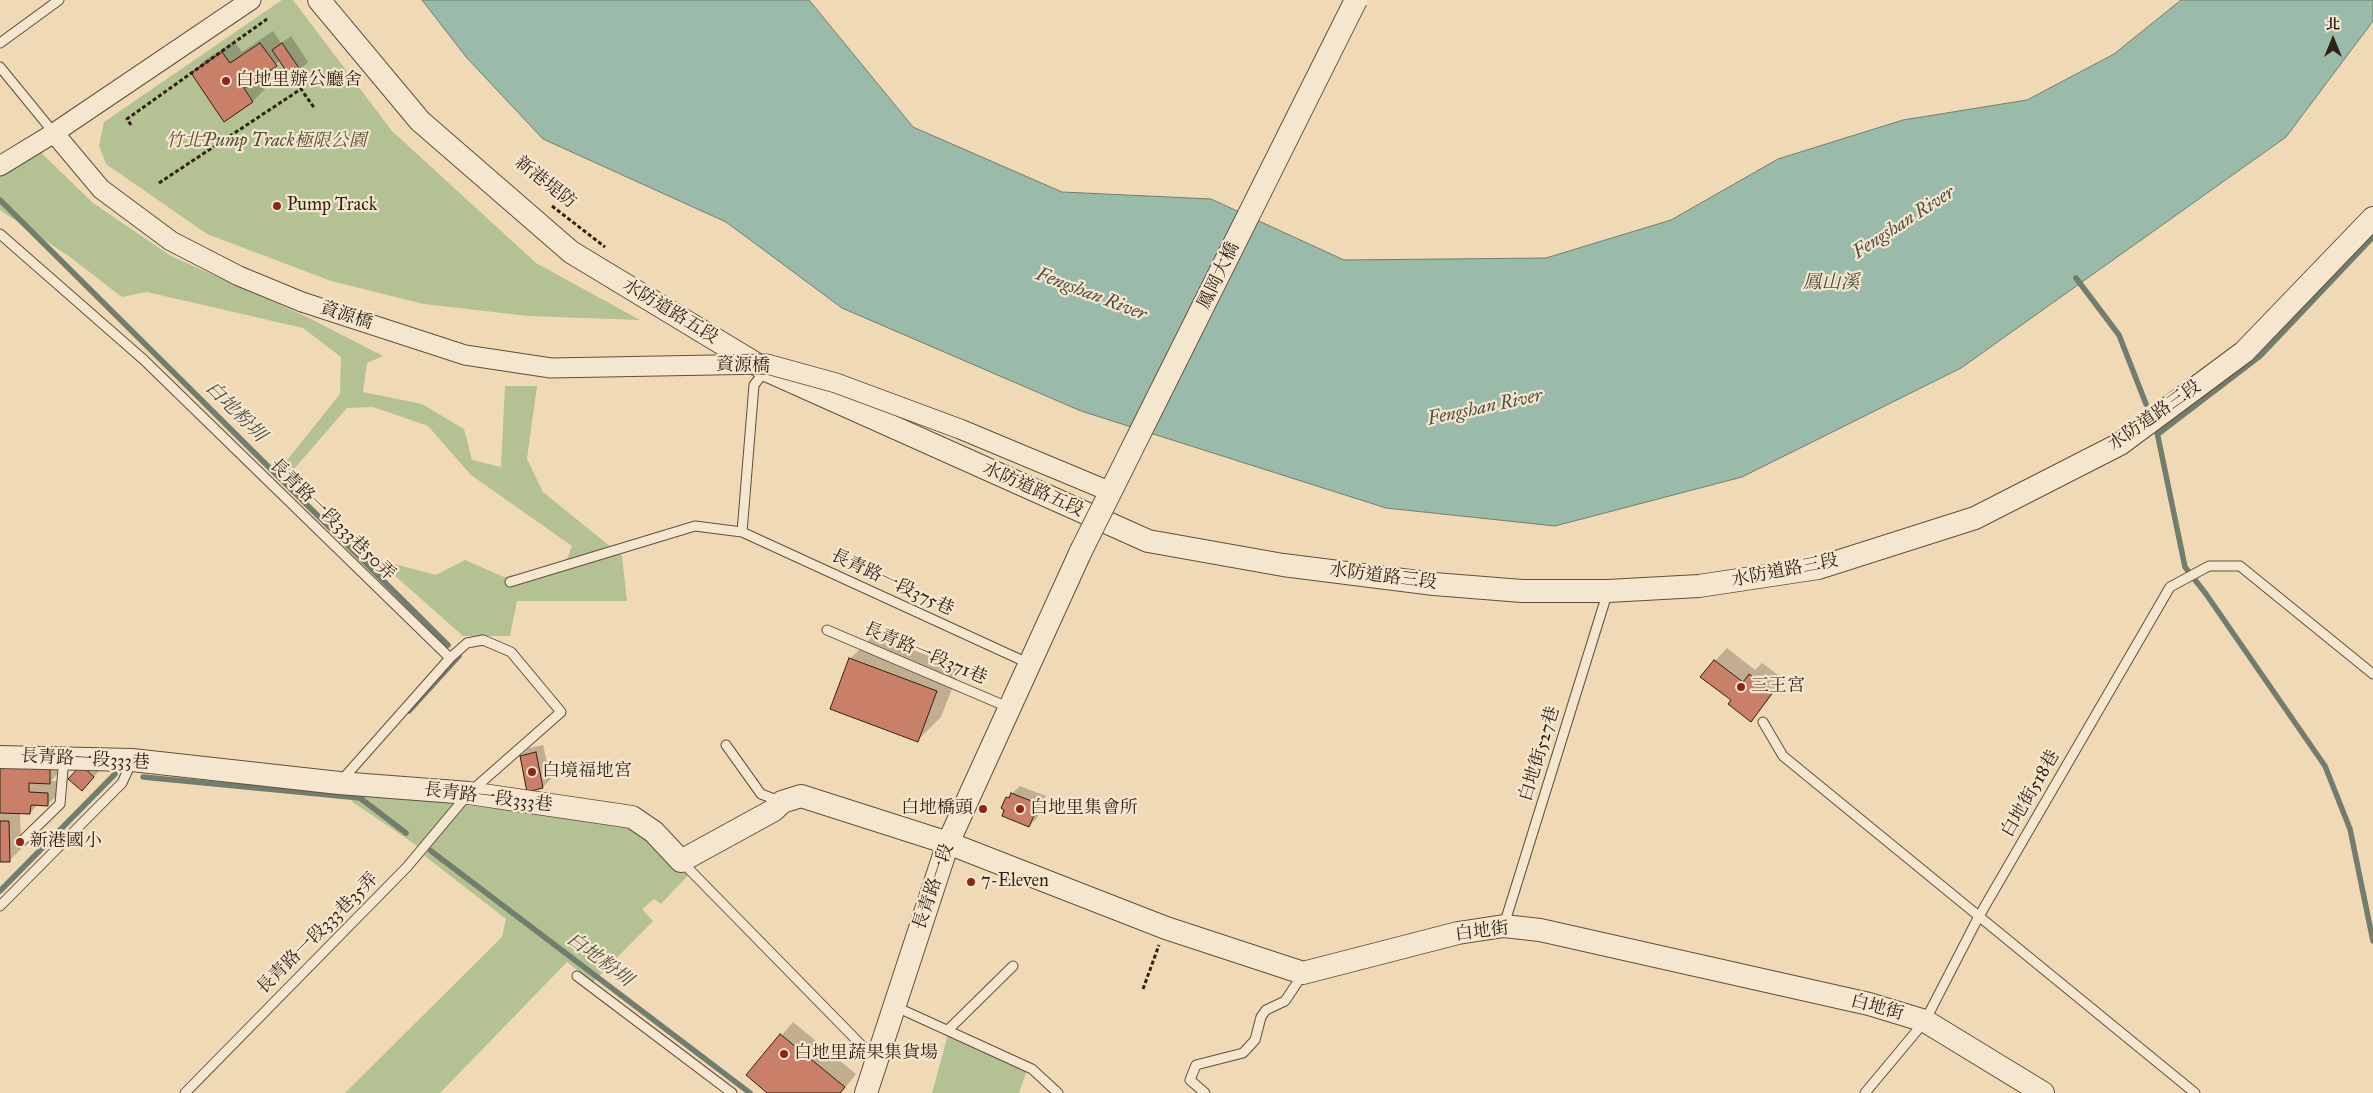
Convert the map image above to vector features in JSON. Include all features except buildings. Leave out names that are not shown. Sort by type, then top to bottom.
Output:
[{"type":"street","points":[[0,166],[54,133],[251,0]]},
{"type":"street","name":"水防道路五段","points":[[319,0],[420,121],[571,252],[766,370],[1094,517]]},
{"type":"street","name":"鳳岡大橋","points":[[1082,551],[1356,0]]},
{"type":"street","name":"資源橋","points":[[54,133],[101,189],[171,241],[239,276],[302,302],[465,355],[551,368],[767,364],[836,383],[960,429],[1111,492]]},
{"type":"street","name":"水防道路三段","points":[[1094,517],[1148,541],[1283,565],[1522,591],[1608,591],[1699,586],[1818,568],[1975,518],[2120,444],[2244,352],[2373,218]]},
{"type":"street","name":"長青路一段","points":[[866,1093],[948,843],[1082,551]]},
{"type":"street","name":"長青路一段333巷","points":[[0,757],[132,760],[339,783],[468,793],[632,817],[654,832],[681,861]]},
{"type":"street","points":[[681,861],[774,810],[782,802],[801,796],[948,843],[1166,928],[1303,973]]},
{"type":"street","name":"白地街","points":[[1303,973],[1458,933],[1504,926],[1540,930],[1868,1004],[1925,1021],[2043,1093]]},
{"type":"lane","points":[[1,41],[56,1]]},
{"type":"lane","points":[[0,67],[54,133]]},
{"type":"lane","name":"長青路一段333巷50弄","points":[[0,234],[144,360],[450,658]]},
{"type":"lane","points":[[742,532],[754,385],[766,370]]},
{"type":"lane","name":"長青路一段375巷","points":[[510,582],[695,526],[742,532],[1030,664]]},
{"type":"lane","name":"白地街518巷","points":[[1865,1093],[1925,1021],[1978,918],[2170,587],[2209,566],[2240,566],[2373,674]]},
{"type":"lane","name":"白地街527巷","points":[[1504,926],[1608,591]]},
{"type":"lane","name":"長青路一段371巷","points":[[827,630],[1010,708]]},
{"type":"lane","name":"長青路一段333巷35弄","points":[[184,1093],[407,867],[468,793],[561,712],[511,652],[483,640],[466,643],[450,658]]},
{"type":"lane","points":[[339,783],[450,658]]},
{"type":"lane","points":[[1763,722],[1783,756],[1978,918],[2195,1093]]},
{"type":"lane","points":[[726,745],[761,794],[782,802]]},
{"type":"lane","points":[[22,841],[60,804],[64,757]]},
{"type":"lane","points":[[0,906],[122,783],[132,760]]},
{"type":"lane","name":"長青路一段333巷","points":[[681,861],[876,1060]]},
{"type":"lane","points":[[948,1030],[1013,966]]},
{"type":"lane","points":[[1206,1093],[1190,1080],[1196,1065],[1243,1053],[1255,1040],[1266,1010],[1285,1000],[1303,973]]},
{"type":"lane","points":[[578,976],[732,1093]]},
{"type":"lane","points":[[894,1006],[1032,1069],[1058,1093]]},
{"type":"path","points":[[131,125],[127,119],[267,18]]},
{"type":"path","points":[[159,183],[301,89],[315,109]]},
{"type":"path","name":"新港堤防","points":[[544,200],[607,248]]},
{"type":"path","points":[[1143,989],[1166,928]]},
{"type":"green space","name":"竹北Pump Track極限公園","points":[[282,0],[293,0],[392,131],[536,263],[640,320],[528,316],[424,304],[331,281],[207,234],[106,164],[99,146],[104,122]]},
{"type":"green space","points":[[31,143],[93,203],[171,256],[307,317],[383,356],[367,363],[363,392],[422,404],[464,429],[472,460],[501,467],[505,386],[537,386],[527,459],[543,492],[622,556],[627,601],[517,601],[510,636],[463,636],[376,559],[436,575],[465,560],[504,577],[565,564],[572,546],[471,475],[428,426],[373,407],[347,408],[288,476],[280,469],[340,394],[341,357],[303,328],[147,292],[122,297],[70,257],[0,210],[0,171]]},
{"type":"green space","points":[[370,794],[643,826],[692,871],[661,904],[654,899],[642,909],[653,921],[593,982],[567,962],[440,1093],[345,1093],[502,937],[506,919],[426,857],[416,845],[351,801]]},
{"type":"green space","points":[[949,1031],[1028,1067],[1019,1093],[932,1093]]},
{"type":"water","name":"鳳山溪","points":[[422,0],[809,0],[913,127],[1062,192],[1211,199],[1344,260],[1546,258],[1671,220],[1778,159],[1903,120],[2027,100],[2114,54],[2181,0],[2373,0],[2373,21],[2286,137],[1961,368],[1742,477],[1555,526],[1386,508],[1081,411],[842,308],[726,222],[543,139],[467,58]]},
{"type":"waterway","name":"白地粉圳","points":[[0,200],[448,645]]},
{"type":"waterway","points":[[2158,434],[2260,356],[2373,237]]},
{"type":"waterway","points":[[2076,278],[2119,335],[2146,404]]},
{"type":"waterway","points":[[2157,432],[2185,567],[2206,594],[2325,766],[2350,829],[2373,941]]},
{"type":"waterway","name":"白地粉圳","points":[[409,711],[459,656]]},
{"type":"waterway","name":"白地粉圳","points":[[0,891],[115,774]]},
{"type":"waterway","name":"白地粉圳","points":[[143,777],[360,798],[406,833]]},
{"type":"waterway","name":"白地粉圳","points":[[431,851],[750,1093]]},
{"type":"place","name":"白地里辦公廳舍","points":[[226,81]]},
{"type":"place","name":"Pump Track","points":[[277,206]]},
{"type":"place","name":"三王宮","points":[[1741,687]]},
{"type":"place","name":"白境福地宮","points":[[532,772]]},
{"type":"place","name":"白地橋頭","points":[[983,809]]},
{"type":"place","name":"白地里集會所","points":[[1020,809]]},
{"type":"place","name":"新港國小","points":[[20,842]]},
{"type":"place","name":"7-Eleven","points":[[971,882]]},
{"type":"place","name":"白地里蔬果集貨場","points":[[784,1054]]},
{"type":"water label","name":"Fengshan River","points":[[1904,223]]},
{"type":"water label","name":"Fengshan River","points":[[1091,295]]},
{"type":"water label","name":"Fengshan River","points":[[1485,408]]}]
